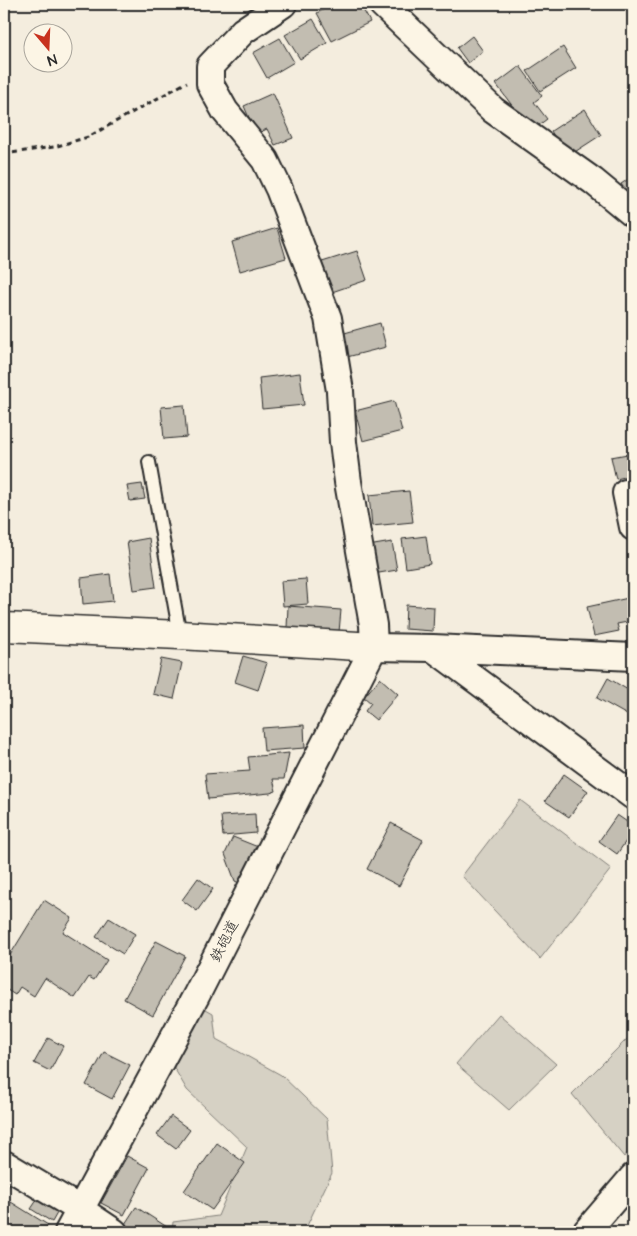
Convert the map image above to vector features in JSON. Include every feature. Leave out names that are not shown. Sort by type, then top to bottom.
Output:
[{"type":"street","points":[[283,4],[243,31],[210,66],[210,84],[226,111],[265,160],[279,190],[328,318],[340,391],[348,482],[373,625],[374,647]]},
{"type":"street","points":[[382,4],[493,110],[593,181],[633,214]]},
{"type":"street","points":[[626,493],[633,527]]},
{"type":"street","points":[[4,626],[180,634],[374,647],[633,657]]},
{"type":"street","name":"鉄砲道","points":[[68,1232],[196,996],[374,647]]},
{"type":"street","points":[[433,648],[633,796]]},
{"type":"street","points":[[4,1164],[114,1232]]},
{"type":"street","points":[[586,1232],[633,1177]]},
{"type":"lane","points":[[149,462],[180,634]]},
{"type":"path","points":[[4,154],[54,147],[88,137],[198,76],[210,66]]},
{"type":"shaded area","points":[[520,800],[611,869],[540,959],[462,876]]},
{"type":"shaded area","points":[[199,1005],[213,1013],[216,1039],[281,1075],[327,1119],[332,1173],[304,1232],[172,1232],[173,1222],[218,1216],[247,1147],[187,1090],[170,1061]]},
{"type":"shaded area","points":[[499,1014],[556,1064],[509,1110],[456,1064]]},
{"type":"shaded area","points":[[633,1033],[633,1146],[624,1157],[572,1094]]},
{"type":"building","points":[[334,4],[360,4],[370,22],[332,41],[317,13]]},
{"type":"building","points":[[313,19],[327,43],[300,59],[285,35]]},
{"type":"building","points":[[472,36],[483,51],[468,63],[457,48]]},
{"type":"building","points":[[280,38],[294,62],[267,78],[253,53]]},
{"type":"building","points":[[563,47],[576,68],[540,91],[527,71]]},
{"type":"building","points":[[520,66],[542,96],[534,102],[547,119],[531,131],[496,84]]},
{"type":"building","points":[[273,93],[293,138],[275,145],[267,129],[256,134],[244,106]]},
{"type":"building","points":[[585,109],[601,135],[567,157],[551,131]]},
{"type":"building","points":[[633,176],[633,202],[621,184]]},
{"type":"building","points":[[277,228],[286,258],[240,271],[232,242]]},
{"type":"building","points":[[357,251],[367,280],[329,293],[319,263]]},
{"type":"building","points":[[380,323],[386,347],[347,357],[341,334]]},
{"type":"building","points":[[300,373],[304,405],[262,409],[259,378]]},
{"type":"building","points":[[394,401],[402,431],[363,441],[355,411]]},
{"type":"building","points":[[184,405],[187,437],[164,439],[161,407]]},
{"type":"building","points":[[633,453],[633,475],[616,479],[611,457]]},
{"type":"building","points":[[142,484],[145,499],[130,501],[127,486]]},
{"type":"building","points":[[409,491],[413,522],[372,526],[369,495]]},
{"type":"building","points":[[426,536],[430,564],[406,568],[402,539]]},
{"type":"building","points":[[149,538],[156,587],[134,590],[127,542]]},
{"type":"building","points":[[392,542],[397,570],[373,574],[368,546]]},
{"type":"building","points":[[110,574],[113,601],[83,604],[81,578]]},
{"type":"building","points":[[306,579],[308,604],[283,606],[281,581]]},
{"type":"building","points":[[633,597],[633,621],[617,624],[619,631],[594,636],[587,607]]},
{"type":"building","points":[[406,605],[434,607],[433,631],[405,629]]},
{"type":"building","points":[[288,606],[341,610],[339,632],[287,628]]},
{"type":"building","points":[[243,656],[267,663],[258,690],[235,682]]},
{"type":"building","points":[[161,659],[182,663],[174,699],[153,694]]},
{"type":"building","points":[[380,678],[398,694],[376,720],[365,711],[371,703],[364,697]]},
{"type":"building","points":[[608,678],[633,693],[633,705],[627,715],[597,698]]},
{"type":"building","points":[[304,725],[305,748],[264,751],[262,728]]},
{"type":"building","points":[[289,753],[284,779],[273,779],[276,791],[208,799],[205,774],[250,771],[248,757]]},
{"type":"building","points":[[564,774],[588,791],[569,817],[545,801]]},
{"type":"building","points":[[255,814],[256,833],[223,836],[221,816]]},
{"type":"building","points":[[617,815],[633,826],[633,831],[617,854],[599,841]]},
{"type":"building","points":[[391,823],[423,840],[399,886],[367,869]]},
{"type":"building","points":[[233,837],[258,847],[241,884],[235,881],[225,854]]},
{"type":"building","points":[[198,878],[213,889],[197,911],[182,900]]},
{"type":"building","points":[[44,900],[72,918],[63,932],[107,960],[94,980],[89,977],[75,998],[45,978],[34,996],[20,987],[15,995],[4,988],[4,965]]},
{"type":"building","points":[[109,918],[135,934],[123,954],[96,937]]},
{"type":"building","points":[[156,941],[185,956],[153,1015],[124,999]]},
{"type":"building","points":[[48,1038],[63,1046],[50,1071],[34,1063]]},
{"type":"building","points":[[104,1052],[130,1065],[112,1099],[86,1085]]},
{"type":"building","points":[[171,1116],[190,1130],[176,1149],[157,1135]]},
{"type":"building","points":[[217,1143],[245,1163],[212,1210],[184,1191]]},
{"type":"building","points":[[127,1156],[149,1168],[124,1215],[101,1203]]},
{"type":"building","points":[[41,1194],[61,1206],[52,1222],[31,1209]]},
{"type":"building","points":[[11,1202],[48,1225],[43,1232],[4,1232],[4,1214]]},
{"type":"building","points":[[136,1207],[167,1227],[163,1232],[132,1232],[123,1227]]}]
